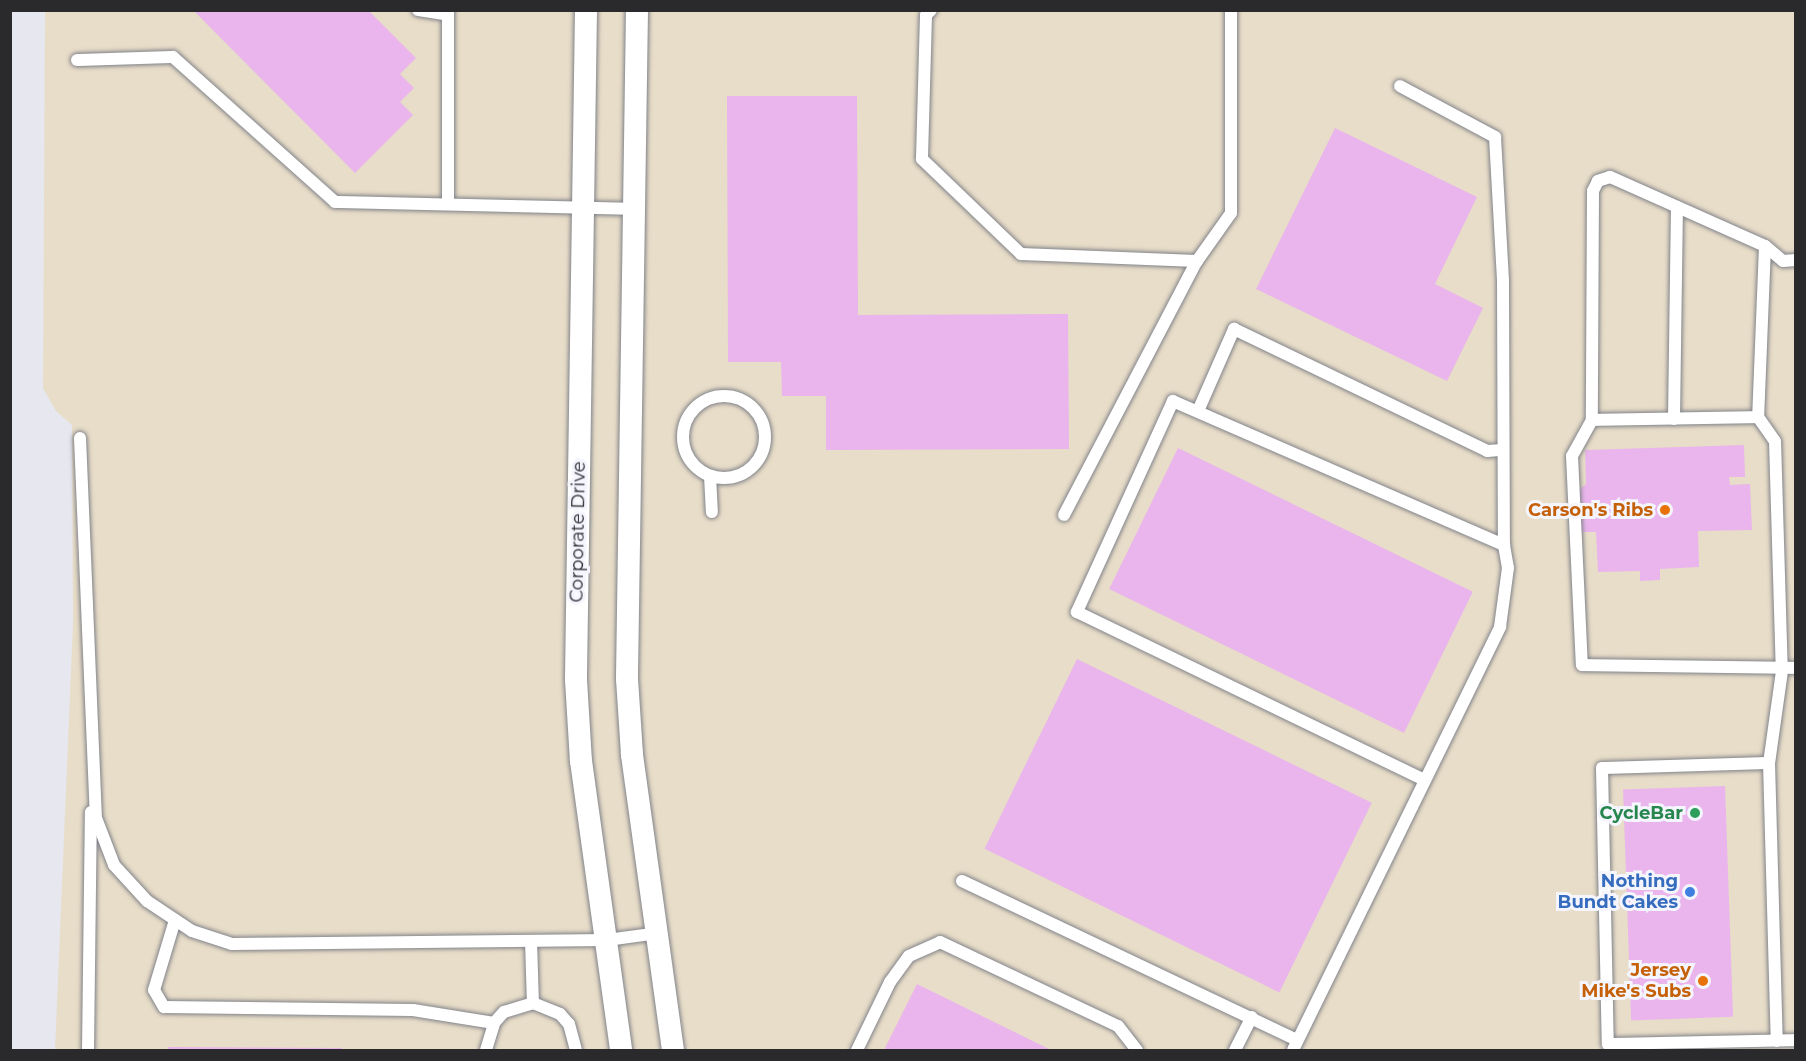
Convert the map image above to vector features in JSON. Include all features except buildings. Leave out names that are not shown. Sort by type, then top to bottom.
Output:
[{"type":"street","name":"Corporate Drive","points":[[586,10],[576,680],[581,760],[621,1050]]},
{"type":"street","points":[[637,10],[627,679],[632,755],[673,1050]]},
{"type":"lane","points":[[418,10],[448,13],[448,204]]},
{"type":"lane","points":[[914,10],[928,13],[922,159],[1021,254],[1197,261]]},
{"type":"lane","points":[[1064,515],[1197,261],[1231,213],[1231,10]]},
{"type":"lane","points":[[76,60],[173,57],[335,201],[633,209]]},
{"type":"lane","points":[[962,880],[1252,1017],[1295,1045],[1500,627],[1508,568],[1504,545],[1503,281],[1495,137],[1400,86]]},
{"type":"lane","points":[[1796,260],[1783,261],[1765,246],[1610,177],[1598,182],[1593,191],[1592,420],[1572,456],[1582,665],[1782,671],[1796,668]]},
{"type":"lane","points":[[1674,418],[1677,207]]},
{"type":"lane","points":[[1765,246],[1758,417],[1775,441],[1782,671],[1769,763],[1777,1041]]},
{"type":"lane","points":[[1198,411],[1234,329],[1487,451],[1503,450]]},
{"type":"lane","points":[[726,395],[738,398],[759,416],[765,443],[751,468],[739,476],[711,476],[699,470],[683,449],[684,423],[700,402],[726,395]]},
{"type":"lane","points":[[1425,780],[1077,612],[1173,401],[1504,545]]},
{"type":"lane","points":[[1592,420],[1758,417]]},
{"type":"lane","points":[[80,438],[91,774],[88,1050]]},
{"type":"lane","points":[[711,476],[712,512]]},
{"type":"lane","points":[[1769,763],[1602,768],[1608,1044],[1796,1040]]},
{"type":"lane","points":[[91,774],[96,818],[114,865],[147,901],[175,920],[192,931],[232,944],[607,940],[658,933]]},
{"type":"lane","points":[[175,920],[154,990],[164,1007],[413,1010],[494,1023]]},
{"type":"lane","points":[[531,941],[533,1003]]},
{"type":"lane","points":[[857,1050],[890,982],[909,956],[940,942],[1118,1026],[1137,1050]]},
{"type":"lane","points":[[486,1050],[494,1023],[518,1005],[533,1003],[560,1014],[569,1024],[576,1050]]},
{"type":"lane","points":[[1235,1050],[1252,1017]]},
{"type":"shaded area","points":[[45,11],[1795,11],[1795,1050],[55,1050],[73,624],[72,425],[56,411],[43,388]]},
{"type":"place","name":"Carson's Ribs","points":[[1665,510]]},
{"type":"place","name":"CycleBar","points":[[1695,813]]},
{"type":"place","name":"Nothing Bundt Cakes","points":[[1690,892]]},
{"type":"place","name":"Jersey Mike's Subs","points":[[1703,981]]}]
